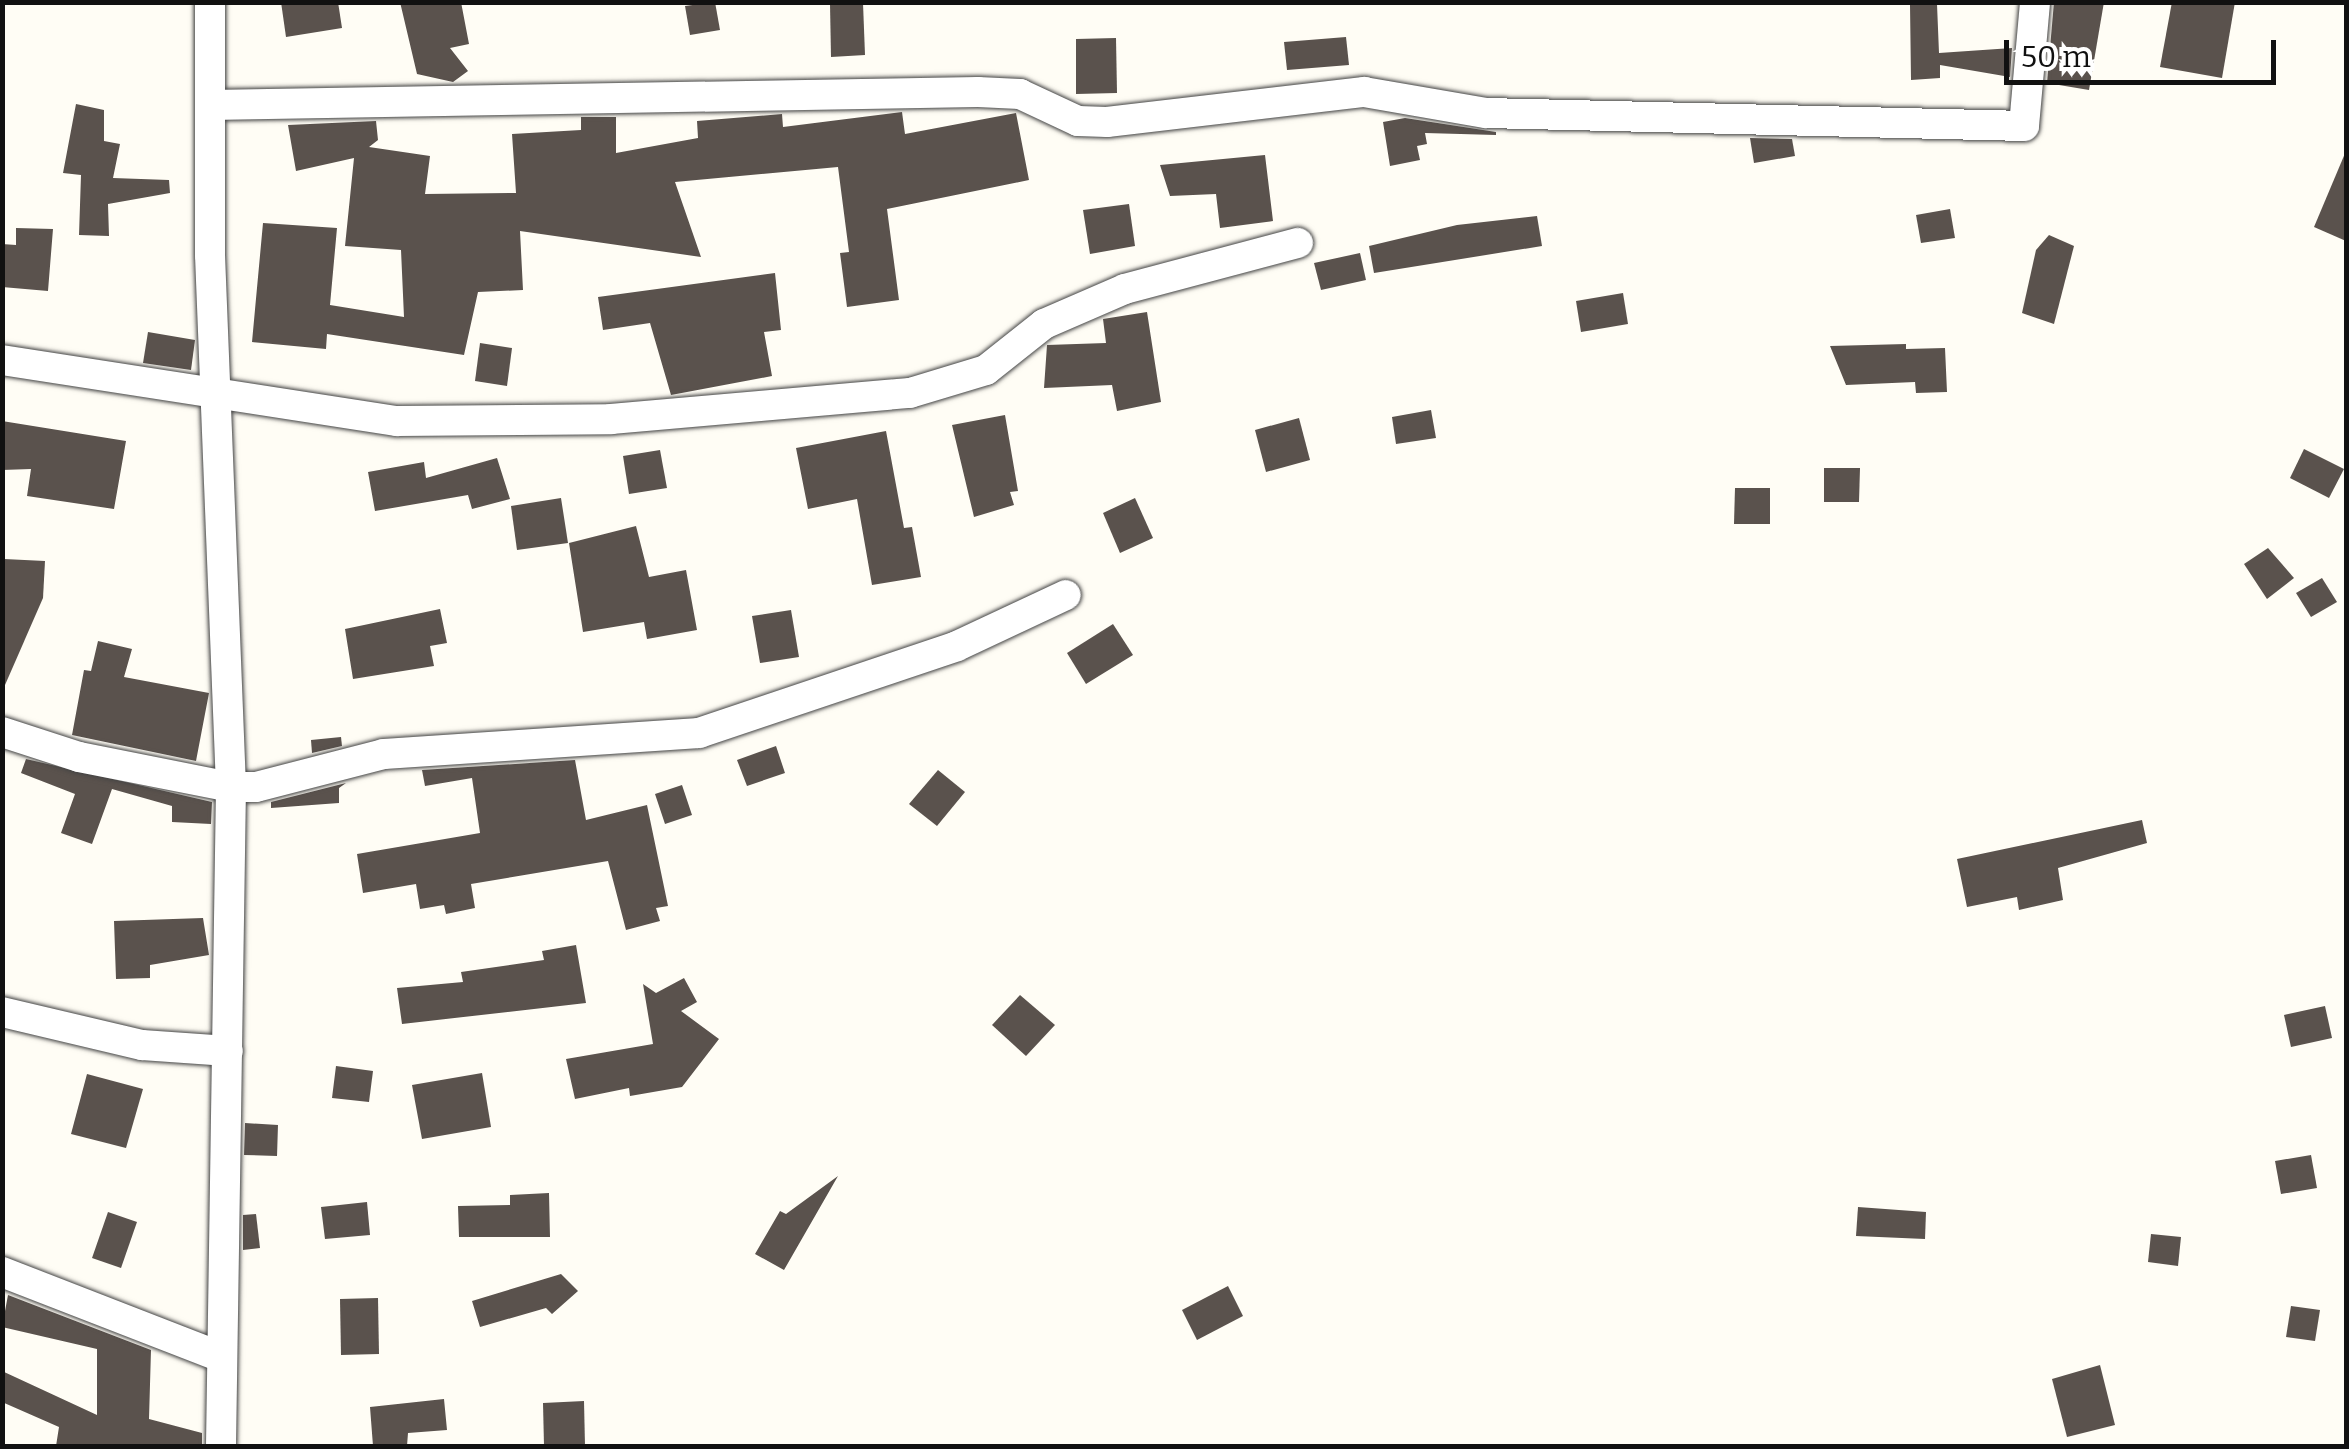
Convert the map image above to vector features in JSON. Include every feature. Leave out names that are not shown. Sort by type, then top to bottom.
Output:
[{"type":"street","points":[[210,2],[215,396],[231,788],[220,1356],[222,1446]]},
{"type":"street","points":[[210,106],[978,92],[1020,94],[1078,120],[1107,122],[1364,92],[1486,112],[2024,126],[2035,2]]},
{"type":"street","points":[[2,360],[396,421],[611,419],[910,393],[986,370],[1044,324],[1125,288],[1298,243]]},
{"type":"street","points":[[2,732],[79,756],[231,788],[403,752],[699,733],[941,652],[1066,595]]},
{"type":"street","points":[[2,1012],[142,1045],[228,1051]]},
{"type":"street","points":[[2,1272],[220,1356]]},
{"type":"building","points":[[281,2],[338,2],[342,28],[286,37]]},
{"type":"building","points":[[400,2],[461,2],[469,44],[450,48],[468,71],[453,82],[417,74]]},
{"type":"building","points":[[715,2],[720,30],[690,35],[685,6]]},
{"type":"building","points":[[2054,2],[2104,2],[2089,90],[2047,83]]},
{"type":"building","points":[[2172,2],[2235,2],[2222,78],[2160,67]]},
{"type":"building","points":[[863,3],[865,55],[831,57],[830,4]]},
{"type":"building","points":[[1937,4],[1939,53],[2012,48],[2010,77],[1940,65],[1940,78],[1911,80],[1910,5]]},
{"type":"building","points":[[1346,37],[1349,65],[1287,70],[1284,42]]},
{"type":"building","points":[[1116,38],[1117,93],[1076,94],[1076,39]]},
{"type":"building","points":[[76,104],[104,110],[104,141],[120,144],[113,178],[169,180],[170,193],[108,204],[109,236],[79,235],[81,175],[63,173]]},
{"type":"building","points":[[902,112],[905,134],[1016,113],[1029,180],[887,209],[899,300],[847,307],[840,253],[849,252],[838,167],[675,182],[701,257],[520,231],[523,290],[478,292],[464,355],[327,334],[326,349],[252,342],[263,223],[337,228],[330,305],[404,317],[401,250],[345,246],[354,158],[296,171],[288,125],[376,121],[378,140],[369,147],[430,156],[425,194],[516,193],[512,134],[581,130],[581,117],[616,117],[616,153],[698,138],[697,121],[782,114],[783,127]]},
{"type":"building","points":[[1405,118],[1496,135],[1425,133],[1427,144],[1417,146],[1420,160],[1390,166],[1383,122]]},
{"type":"building","points":[[1750,138],[1792,139],[1795,156],[1754,163]]},
{"type":"building","points":[[2346,151],[2346,241],[2314,227]]},
{"type":"building","points":[[1265,155],[1273,221],[1220,228],[1216,194],[1170,196],[1160,165]]},
{"type":"building","points":[[1129,204],[1135,246],[1090,254],[1083,210]]},
{"type":"building","points":[[1950,209],[1955,238],[1921,243],[1916,215]]},
{"type":"building","points":[[1537,216],[1542,246],[1374,273],[1369,246],[1457,225]]},
{"type":"building","points":[[16,228],[53,229],[48,291],[2,287],[2,244],[16,245]]},
{"type":"building","points":[[2049,235],[2074,246],[2054,324],[2022,313],[2036,250]]},
{"type":"building","points":[[1360,253],[1366,280],[1321,290],[1314,263]]},
{"type":"building","points":[[775,273],[781,330],[764,332],[772,376],[671,395],[650,323],[603,330],[598,297]]},
{"type":"building","points":[[1623,293],[1628,324],[1581,332],[1576,301]]},
{"type":"building","points":[[1147,312],[1161,402],[1117,411],[1112,385],[1044,388],[1047,345],[1106,343],[1103,319]]},
{"type":"building","points":[[148,332],[195,340],[191,370],[143,363]]},
{"type":"building","points":[[480,343],[512,348],[507,386],[475,381]]},
{"type":"building","points":[[1906,344],[1906,349],[1945,348],[1947,392],[1916,393],[1915,382],[1846,385],[1830,346]]},
{"type":"building","points":[[1431,410],[1436,438],[1396,444],[1392,417]]},
{"type":"building","points":[[1005,415],[1018,491],[1010,492],[1014,505],[974,517],[952,425]]},
{"type":"building","points":[[1299,418],[1310,460],[1266,472],[1255,430]]},
{"type":"building","points":[[2,421],[126,441],[114,509],[27,496],[31,469],[2,470]]},
{"type":"building","points":[[886,431],[904,528],[912,527],[921,577],[872,585],[857,499],[808,509],[796,448]]},
{"type":"building","points":[[2304,449],[2344,469],[2329,498],[2290,478]]},
{"type":"building","points":[[660,450],[667,488],[629,494],[623,456]]},
{"type":"building","points":[[497,458],[510,499],[472,509],[468,495],[375,511],[368,472],[424,462],[426,478]]},
{"type":"building","points":[[1824,468],[1860,468],[1859,502],[1824,502]]},
{"type":"building","points":[[1735,488],[1770,488],[1770,524],[1734,524]]},
{"type":"building","points":[[561,498],[568,543],[517,550],[511,506]]},
{"type":"building","points":[[1135,498],[1153,538],[1120,553],[1103,513]]},
{"type":"building","points":[[636,526],[649,577],[686,570],[697,630],[647,639],[644,622],[583,632],[569,543]]},
{"type":"building","points":[[2268,548],[2294,578],[2267,599],[2244,564]]},
{"type":"building","points":[[4,559],[45,561],[43,598],[5,685]]},
{"type":"building","points":[[2322,578],[2337,602],[2311,617],[2296,593]]},
{"type":"building","points":[[440,609],[447,643],[430,646],[434,666],[353,679],[345,629]]},
{"type":"building","points":[[791,610],[799,657],[760,663],[752,616]]},
{"type":"building","points":[[1113,624],[1133,655],[1086,684],[1067,653]]},
{"type":"building","points":[[98,641],[132,649],[124,677],[209,693],[196,761],[72,735],[84,670],[91,671]]},
{"type":"building","points":[[341,737],[342,746],[312,753],[311,740]]},
{"type":"building","points":[[776,746],[785,773],[747,786],[737,760]]},
{"type":"building","points":[[26,759],[212,802],[211,824],[172,822],[172,806],[112,789],[92,844],[61,833],[75,794],[21,773]]},
{"type":"building","points":[[575,760],[586,820],[647,805],[668,906],[656,908],[660,921],[626,930],[608,861],[471,884],[475,908],[446,914],[444,905],[420,909],[416,884],[363,893],[357,854],[480,833],[472,778],[425,786],[422,770]]},
{"type":"building","points":[[938,770],[965,792],[937,826],[909,804]]},
{"type":"building","points":[[346,783],[339,788],[339,803],[271,808],[271,802]]},
{"type":"building","points":[[682,785],[692,815],[665,824],[655,794]]},
{"type":"building","points":[[2142,820],[2147,843],[2058,868],[2063,900],[2019,910],[2017,897],[1967,907],[1957,859]]},
{"type":"building","points":[[203,918],[209,955],[150,965],[150,978],[116,979],[114,921]]},
{"type":"building","points":[[576,945],[586,1003],[402,1024],[397,988],[463,982],[461,972],[544,960],[542,951]]},
{"type":"building","points":[[684,978],[697,1002],[681,1011],[719,1039],[682,1087],[630,1096],[629,1088],[575,1099],[566,1059],[653,1044],[643,984],[656,993]]},
{"type":"building","points":[[1020,995],[1055,1025],[1026,1056],[992,1025]]},
{"type":"building","points":[[2325,1006],[2332,1038],[2291,1047],[2284,1015]]},
{"type":"building","points":[[336,1066],[373,1071],[369,1102],[332,1098]]},
{"type":"building","points":[[482,1073],[491,1127],[422,1139],[412,1085]]},
{"type":"building","points":[[87,1074],[143,1089],[126,1148],[71,1134]]},
{"type":"building","points":[[245,1123],[278,1125],[277,1156],[244,1155]]},
{"type":"building","points":[[2311,1155],[2317,1188],[2281,1194],[2275,1161]]},
{"type":"building","points":[[838,1176],[784,1270],[755,1254],[780,1211],[786,1214]]},
{"type":"building","points":[[549,1193],[550,1237],[459,1237],[458,1206],[510,1205],[510,1195]]},
{"type":"building","points":[[367,1202],[370,1235],[325,1239],[321,1207]]},
{"type":"building","points":[[1858,1207],[1926,1212],[1925,1239],[1856,1236]]},
{"type":"building","points":[[108,1212],[137,1222],[121,1268],[92,1258]]},
{"type":"building","points":[[256,1214],[260,1248],[243,1250],[243,1215]]},
{"type":"building","points":[[2151,1234],[2181,1237],[2178,1266],[2148,1262]]},
{"type":"building","points":[[561,1274],[578,1291],[552,1314],[546,1308],[480,1327],[472,1301]]},
{"type":"building","points":[[1228,1286],[1243,1316],[1197,1340],[1182,1310]]},
{"type":"building","points":[[8,1295],[151,1350],[149,1419],[202,1433],[202,1446],[56,1446],[59,1427],[2,1402],[2,1371],[97,1415],[97,1349],[2,1327]]},
{"type":"building","points":[[378,1298],[379,1354],[341,1355],[340,1299]]},
{"type":"building","points":[[2291,1306],[2320,1310],[2315,1341],[2286,1337]]},
{"type":"building","points":[[2100,1365],[2115,1425],[2067,1437],[2052,1379]]},
{"type":"building","points":[[444,1399],[447,1430],[408,1433],[407,1446],[373,1446],[370,1407]]},
{"type":"building","points":[[584,1401],[585,1446],[544,1446],[543,1403]]}]
